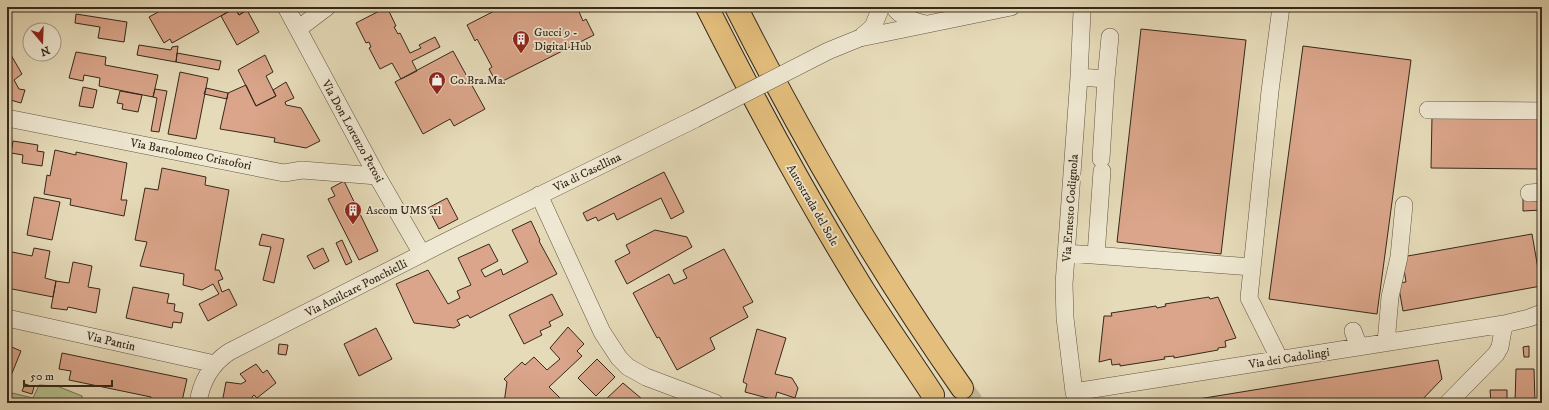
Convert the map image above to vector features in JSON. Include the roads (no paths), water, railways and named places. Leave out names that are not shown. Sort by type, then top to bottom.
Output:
[{"type":"highway","name":"Autostrada del Sole","points":[[707,7],[756,102],[818,214],[861,287],[933,395]]},
{"type":"highway","points":[[736,7],[845,207],[925,336],[962,388]]},
{"type":"street","name":"Via Don Lorenzo Perosi","points":[[286,7],[377,176],[422,254]]},
{"type":"street","points":[[298,29],[327,7]]},
{"type":"street","name":"Via di Casellina","points":[[715,403],[698,400],[646,376],[628,367],[619,358],[602,332],[539,195],[695,119],[828,51],[860,38],[873,27],[881,7]]},
{"type":"street","points":[[894,7],[909,20],[926,24]]},
{"type":"street","points":[[860,38],[1011,7]]},
{"type":"street","points":[[1280,360],[1249,298],[1270,91],[1281,7]]},
{"type":"street","name":"Via Ernesto Codignola","points":[[1075,398],[1065,318],[1064,284],[1083,9]]},
{"type":"street","points":[[1096,255],[1106,79],[1110,37]]},
{"type":"street","points":[[1079,77],[1106,79]]},
{"type":"street","points":[[1428,110],[1542,111]]},
{"type":"street","name":"Via Bartolomeo Cristofori","points":[[7,118],[284,173],[302,170],[377,176]]},
{"type":"street","name":"Via Amilcare Ponchielli","points":[[198,403],[202,386],[215,364],[229,352],[539,195]]},
{"type":"street","points":[[1386,343],[1390,297],[1399,257],[1404,205]]},
{"type":"street","points":[[1066,253],[1252,267]]},
{"type":"street","name":"Via dei Cadolingi","points":[[1075,398],[1280,360],[1504,324],[1542,314]]},
{"type":"street","name":"Via Pantin","points":[[7,318],[215,364]]},
{"type":"street","points":[[1448,403],[1496,354],[1500,346],[1504,324]]},
{"type":"street","points":[[1353,331],[1359,347]]},
{"type":"tunnel","points":[[962,388],[973,403]]},
{"type":"place","name":"Gucci 9 - Digital Hub","points":[[521,54]]},
{"type":"place","name":"Co.Bra.Ma.","points":[[437,95]]},
{"type":"place","name":"Ascom UMS srl","points":[[353,225]]}]
